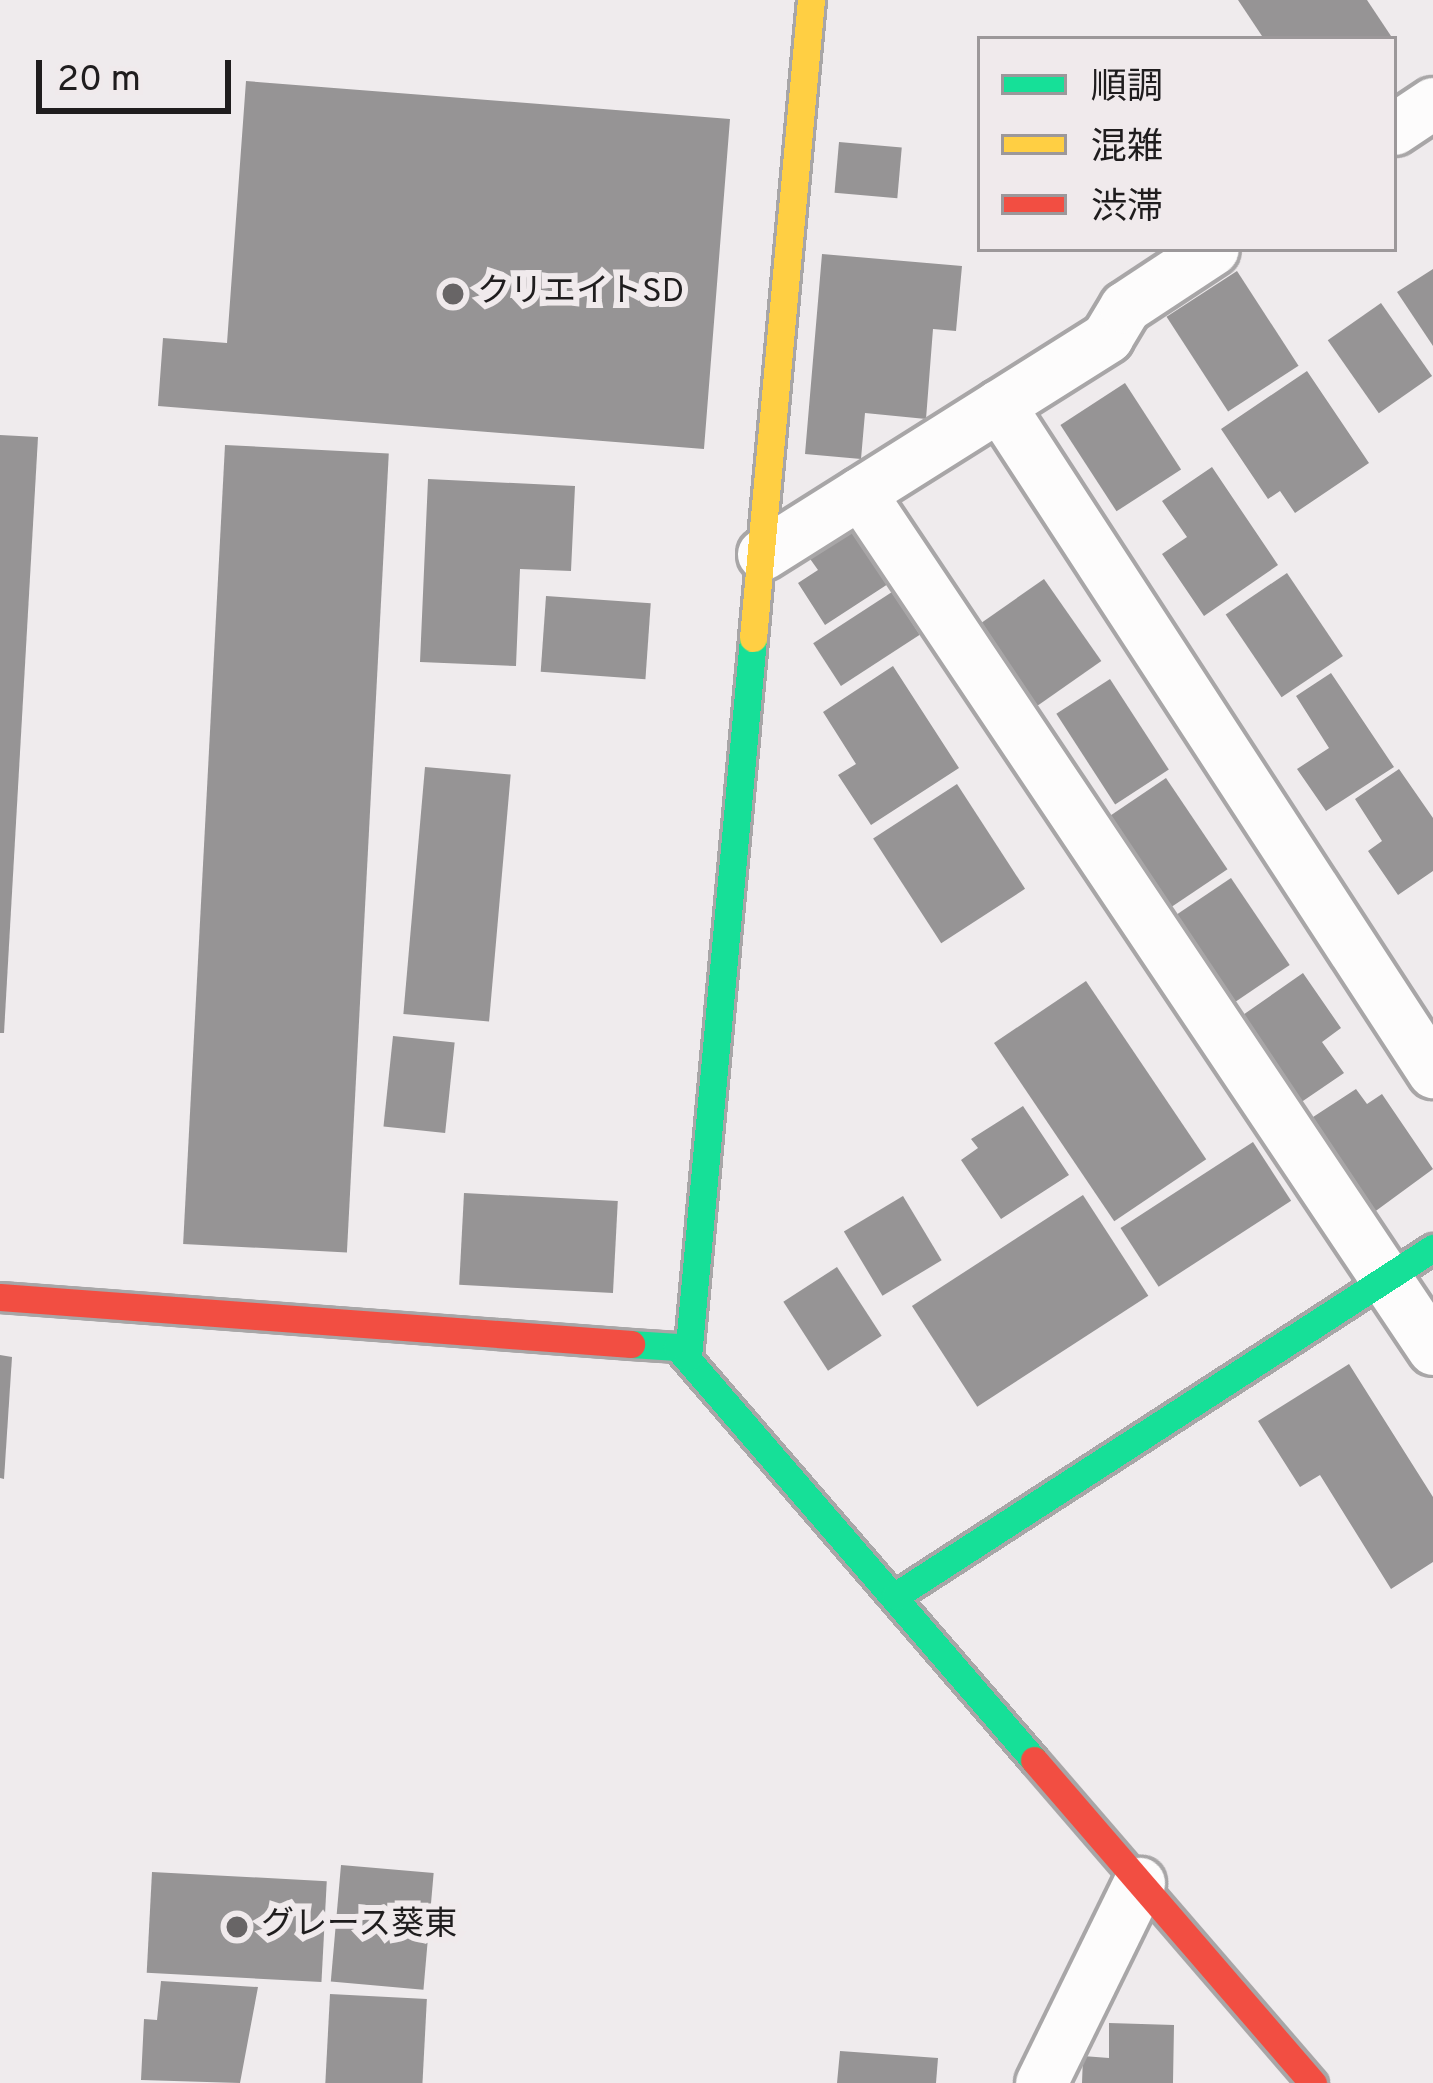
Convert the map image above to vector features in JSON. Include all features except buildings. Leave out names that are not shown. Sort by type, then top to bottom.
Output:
[{"type":"street","points":[[688,1357],[811,0]]},
{"type":"street","points":[[1397,127],[1433,103]]},
{"type":"street","points":[[763,554],[1107,337],[1125,307],[1208,252]]},
{"type":"street","points":[[999,405],[1433,1072]]},
{"type":"street","points":[[860,493],[1433,1349]]},
{"type":"street","points":[[895,1596],[1433,1248]]},
{"type":"street","points":[[0,1297],[639,1340],[688,1357],[1313,2083]]},
{"type":"street","points":[[1041,2083],[1139,1882]]},
{"type":"traffic: fast","points":[[688,1357],[753,638]]},
{"type":"traffic: fast","points":[[895,1596],[1433,1248]]},
{"type":"traffic: fast","points":[[631,1344],[677,1347],[1034,1760]]},
{"type":"traffic: slow","points":[[753,638],[811,0]]},
{"type":"traffic: jam","points":[[0,1297],[631,1344]]},
{"type":"traffic: jam","points":[[1034,1760],[1313,2083]]},
{"type":"place","name":"クリエイトSD","points":[[453,294]]},
{"type":"place","name":"グレース葵東","points":[[237,1927]]}]
